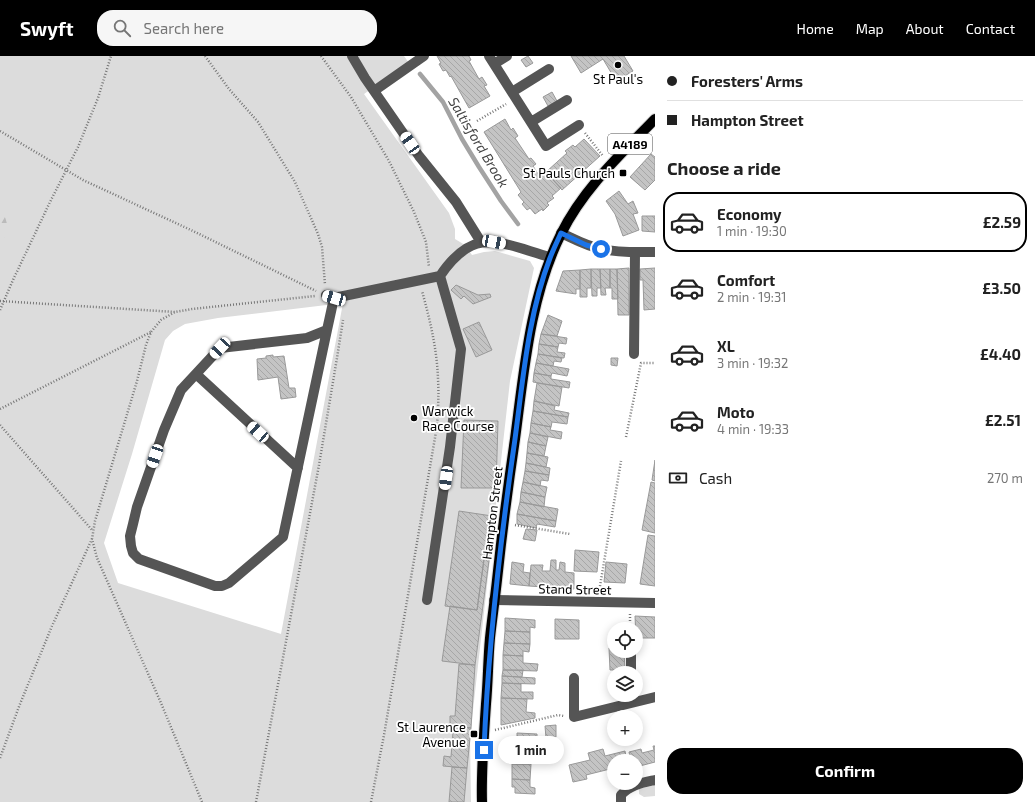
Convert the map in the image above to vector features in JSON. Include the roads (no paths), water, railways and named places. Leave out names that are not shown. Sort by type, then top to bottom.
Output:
[{"type":"main road","name":"A4189","points":[[561,233],[582,198],[655,119]]},
{"type":"main road","name":"Hampton Street","points":[[482,802],[484,733],[490,637],[503,523],[524,375],[535,310],[550,257],[561,233]]},
{"type":"street","points":[[352,56],[365,78],[419,156],[456,202],[481,242]]},
{"type":"street","points":[[374,91],[424,56]]},
{"type":"street","points":[[507,56],[491,60],[546,146],[579,125]]},
{"type":"street","points":[[514,95],[549,69]]},
{"type":"street","points":[[531,122],[567,100]]},
{"type":"street","points":[[561,233],[586,245],[601,249],[655,252]]},
{"type":"street","points":[[327,330],[307,338],[220,348],[181,390],[164,430],[137,507],[130,536],[133,553],[139,559],[215,586],[222,586],[229,583],[283,537],[327,330],[330,297],[435,277],[464,249],[481,242],[494,242],[550,257]]},
{"type":"street","points":[[634,354],[635,252]]},
{"type":"street","points":[[428,600],[450,447],[461,349],[435,277]]},
{"type":"street","points":[[196,374],[298,468]]},
{"type":"street","name":"Stand Street","points":[[494,600],[655,603]]},
{"type":"street","points":[[574,678],[574,717],[622,702]]},
{"type":"street","points":[[643,698],[655,697]]},
{"type":"street","points":[[620,802],[621,795],[625,790],[633,786],[655,780]]},
{"type":"waterway","name":"Saltisford Brook","points":[[420,74],[443,102],[462,139],[479,167],[518,224]]},
{"type":"place","name":"St Paul's","points":[[618,65]]},
{"type":"place","name":"St Pauls Church","points":[[623,173]]},
{"type":"place","name":"Warwick Race Course","points":[[414,418]]},
{"type":"place","name":"St Laurence Avenue","points":[[474,734]]}]
